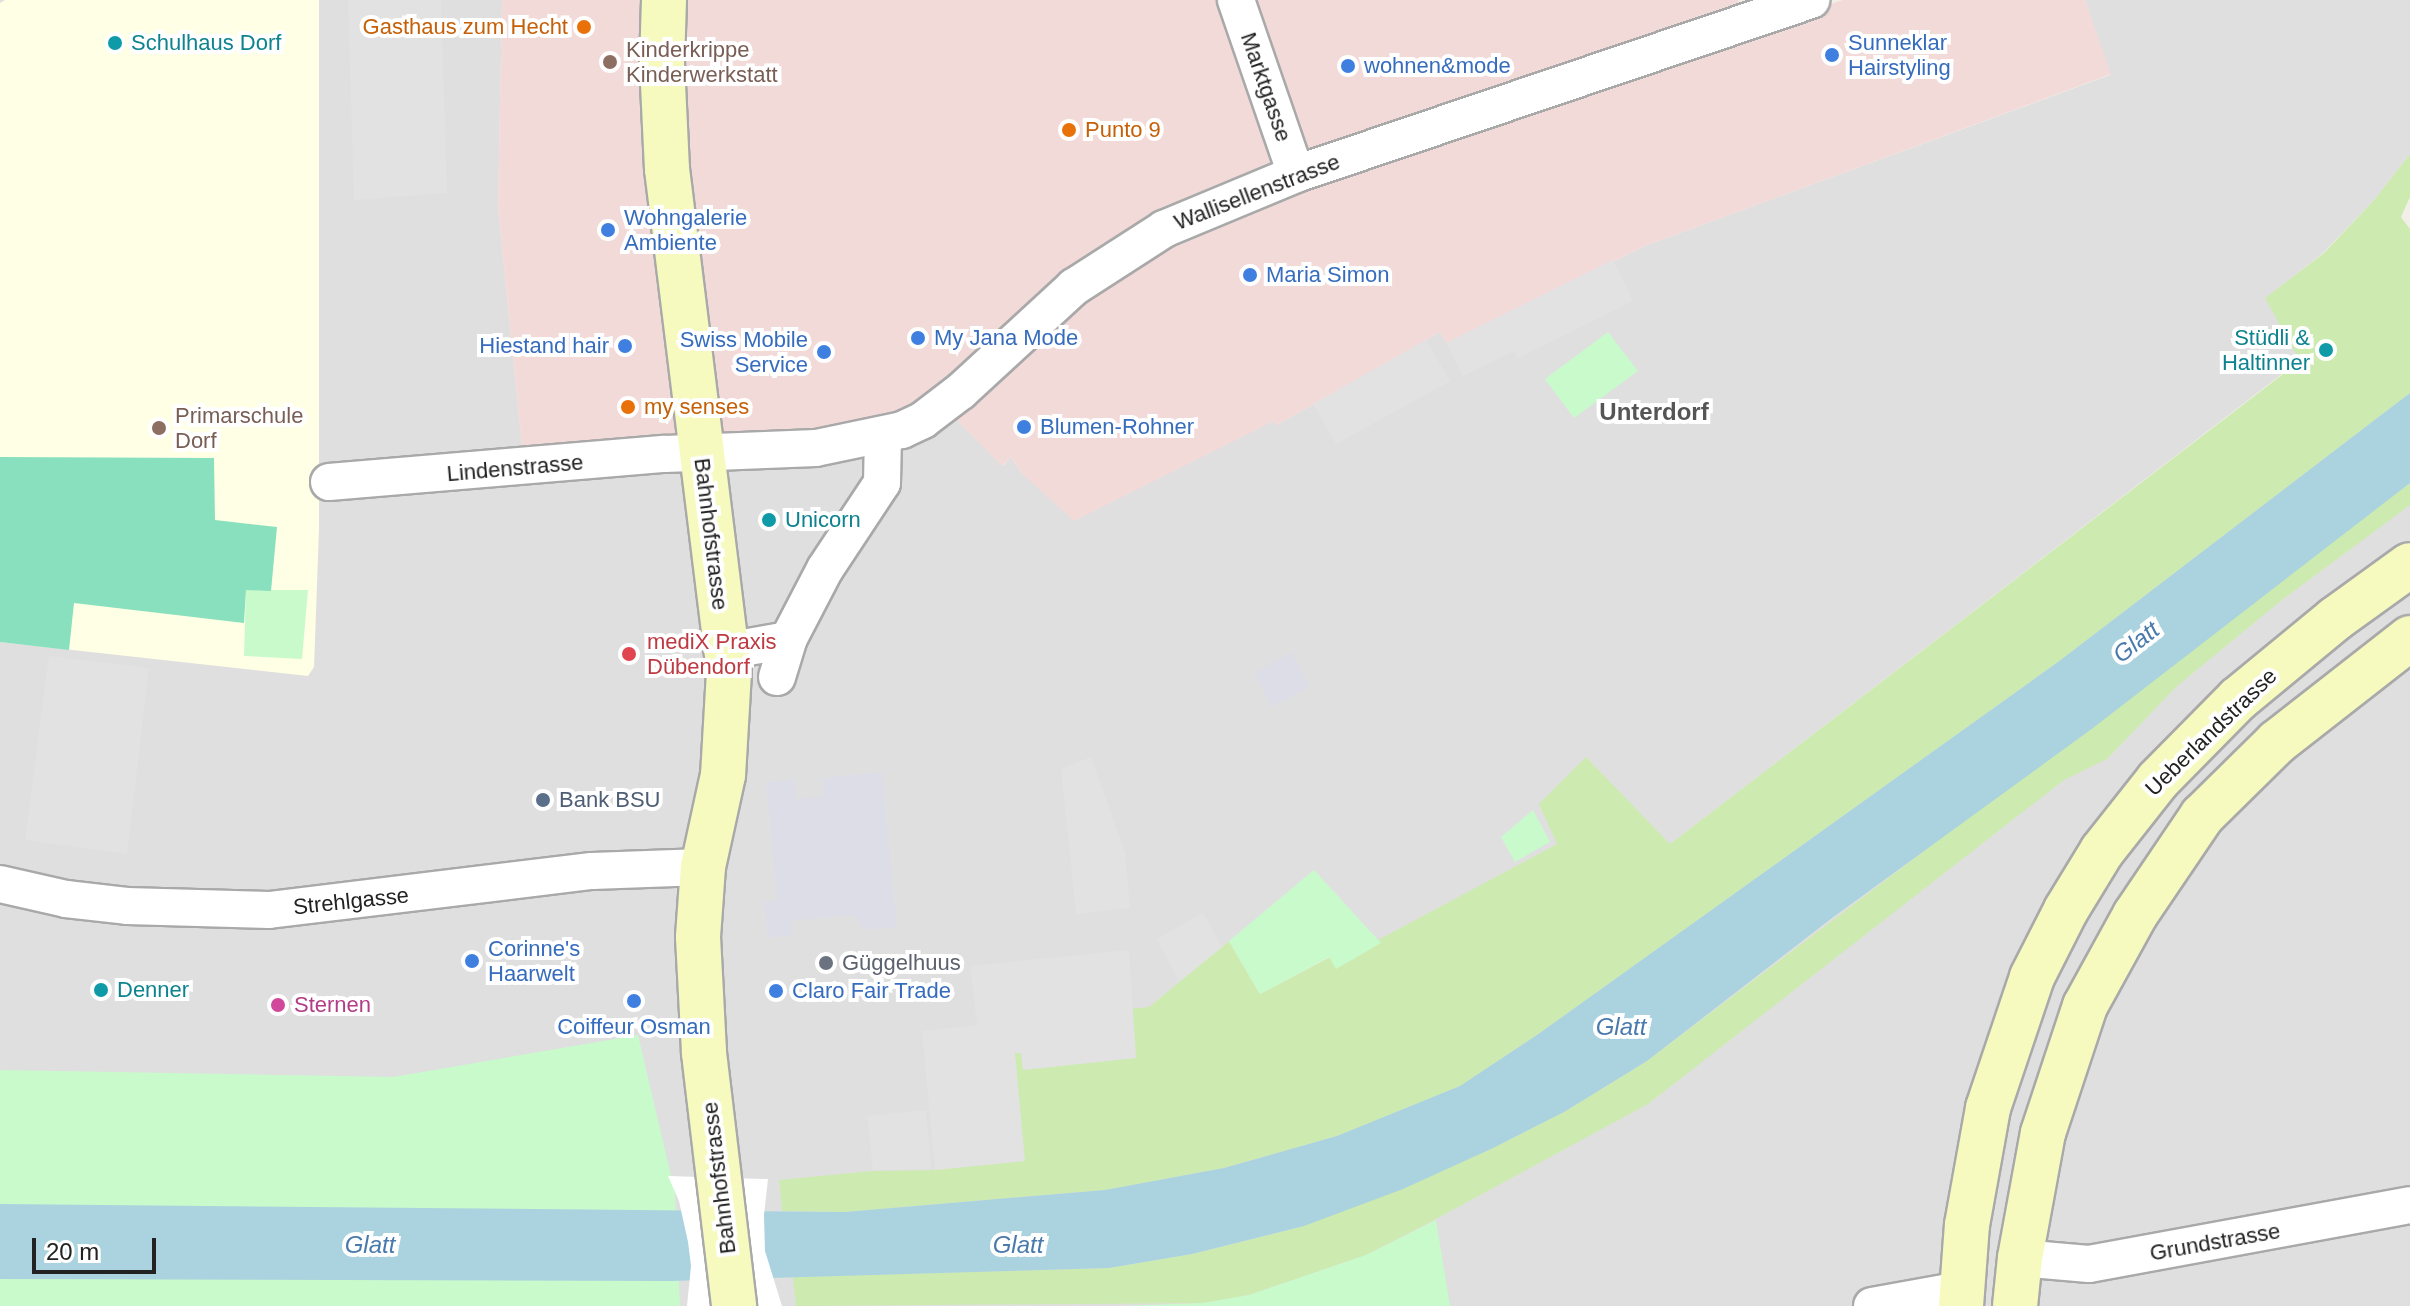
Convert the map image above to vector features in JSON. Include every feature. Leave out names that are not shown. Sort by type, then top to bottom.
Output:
[{"type":"main road","name":"Bahnhofstrasse","points":[[664,0],[662,63],[667,169],[729,696],[726,747],[703,867],[698,975],[734,1306]]},
{"type":"main road","name":"Ueberlandstrasse","points":[[1951,1297],[1988,1108],[2032,977],[2066,910],[2102,851],[2158,780],[2238,699],[2335,619],[2410,565]]},
{"type":"main road","points":[[2015,1306],[2020,1258],[2043,1133],[2085,1006],[2135,915],[2202,816],[2277,742],[2410,638]]},
{"type":"street","name":"Marktgasse","points":[[1236,0],[1296,174]]},
{"type":"street","name":"Wallisellenstrasse","points":[[701,453],[816,448],[883,435],[923,420],[943,406],[1034,321],[1105,265],[1164,229],[1296,174],[1793,3]]},
{"type":"street","points":[[777,677],[788,640],[825,569],[882,483],[883,435]]},
{"type":"street","name":"Lindenstrasse","points":[[329,482],[701,453]]},
{"type":"street","points":[[726,651],[788,640]]},
{"type":"street","name":"Strehlgasse","points":[[0,884],[66,899],[127,906],[269,910],[592,871],[703,867]]},
{"type":"street","name":"Grundstrasse","points":[[2020,1258],[2089,1264],[2410,1205]]},
{"type":"street","points":[[1872,1306],[1951,1297]]},
{"type":"shaded area","points":[[0,0],[502,0],[498,207],[523,457],[943,406],[1003,466],[1011,457],[1021,473],[1274,421],[1277,425],[1440,332],[1447,343],[1645,246],[2110,75],[2085,0],[2410,0],[2410,154],[2375,199],[2323,253],[2266,298],[2300,360],[1669,845],[1540,804],[1558,844],[1379,941],[1229,941],[1150,1007],[1450,999],[2410,326],[2410,1306],[0,1306]]},
{"type":"shaded area","name":"Primarschule Dorf","points":[[5,0],[319,0],[319,528],[314,667],[308,676],[0,642],[0,3]]},
{"type":"shaded area","points":[[348,0],[441,0],[447,193],[354,200]]},
{"type":"shaded area","points":[[502,0],[1738,0],[1748,30],[1843,0],[2085,0],[2111,74],[1645,246],[1446,343],[1440,332],[1277,425],[1274,421],[1074,521],[1021,473],[1011,457],[1002,466],[943,406],[902,430],[523,457],[498,207]]},
{"type":"shaded area","points":[[1613,260],[1633,301],[1518,358],[1514,351],[1463,376],[1446,343]]},
{"type":"shaded area","points":[[1426,340],[1450,381],[1336,444],[1313,404]]},
{"type":"shaded area","points":[[1292,652],[1310,687],[1272,707],[1254,673]]},
{"type":"shaded area","points":[[49,656],[149,668],[127,854],[25,840]]},
{"type":"shaded area","points":[[1091,757],[1125,853],[1130,908],[1076,914],[1061,769]]},
{"type":"shaded area","points":[[882,772],[897,928],[863,929],[855,915],[791,921],[792,935],[768,938],[764,902],[777,900],[766,782],[794,779],[796,799],[824,796],[822,778]]},
{"type":"shaded area","points":[[1203,913],[1222,947],[1179,982],[1157,939]]},
{"type":"shaded area","points":[[1129,950],[1136,1058],[1023,1070],[1021,1053],[1015,1053],[1025,1161],[935,1170],[922,1031],[977,1025],[970,966]]},
{"type":"shaded area","points":[[926,1110],[931,1169],[873,1170],[867,1116]]},
{"type":"green space","points":[[2410,154],[2410,197],[2401,217],[2410,229],[2410,393],[2058,662],[1537,1035],[1460,1086],[1337,1136],[1224,1168],[1105,1190],[845,1212],[782,1211],[779,1180],[872,1171],[935,1170],[1015,1053],[1021,1052],[1024,1069],[1135,1058],[1131,1009],[1149,1007],[1229,941],[1260,994],[1330,957],[1337,968],[1380,943],[1378,940],[1557,844],[1539,804],[1586,757],[1670,844],[2300,361],[2265,298],[2324,253],[2375,199]]},
{"type":"green space","points":[[1608,332],[1638,371],[1574,418],[1545,379]]},
{"type":"green space","points":[[0,457],[214,458],[215,520],[277,527],[271,591],[246,590],[244,623],[74,603],[69,650],[0,642]]},
{"type":"green space","points":[[2410,483],[2410,505],[2282,600],[2176,687],[2107,759],[2064,780],[1648,1104],[1366,1255],[1249,1295],[1203,1303],[796,1306],[793,1277],[1109,1268],[1192,1254],[1304,1226],[1491,1149],[1564,1112],[1647,1061]]},
{"type":"green space","points":[[246,590],[308,590],[302,659],[244,656]]},
{"type":"green space","points":[[1533,810],[1550,842],[1515,862],[1501,837]]},
{"type":"green space","points":[[1314,870],[1381,943],[1336,969],[1329,957],[1260,994],[1229,941]]},
{"type":"green space","points":[[638,1035],[675,1193],[680,1306],[0,1306],[0,1070],[393,1077]]},
{"type":"green space","points":[[1436,1220],[1450,1306],[1120,1306],[1203,1303],[1249,1295],[1366,1255]]},
{"type":"water","name":"Glatt","points":[[2410,393],[2410,483],[2093,728],[1832,918],[1647,1061],[1564,1112],[1491,1149],[1403,1189],[1304,1226],[1192,1254],[1109,1268],[672,1281],[0,1279],[0,1204],[845,1212],[1105,1190],[1224,1168],[1337,1136],[1460,1086],[1537,1035],[2058,662]]},
{"type":"pier","points":[[668,1176],[768,1179],[764,1215],[765,1251],[782,1306],[687,1306],[691,1266],[688,1242],[679,1201]]},
{"type":"place","name":"Gasthaus zum Hecht","points":[[584,27]]},
{"type":"place","name":"Schulhaus Dorf","points":[[115,43]]},
{"type":"place","name":"Sunneklar Hairstyling","points":[[1832,55]]},
{"type":"place","name":"Kinderkrippe Kinderwerkstatt","points":[[610,62]]},
{"type":"place","name":"wohnen&mode","points":[[1348,66]]},
{"type":"place","name":"Punto 9","points":[[1069,130]]},
{"type":"place","name":"Wohngalerie Ambiente","points":[[608,230]]},
{"type":"place","name":"Maria Simon","points":[[1250,275]]},
{"type":"place","name":"My Jana Mode","points":[[918,338]]},
{"type":"place","name":"Hiestand hair","points":[[625,346]]},
{"type":"place","name":"Stüdli & Haltinner","points":[[2326,350]]},
{"type":"place","name":"Swiss Mobile Service","points":[[824,352]]},
{"type":"place","name":"my senses","points":[[628,407]]},
{"type":"place","name":"Blumen-Rohner","points":[[1024,427]]},
{"type":"place","name":"Primarschule Dorf","points":[[159,428]]},
{"type":"place","name":"Unicorn","points":[[769,520]]},
{"type":"place","name":"mediX Praxis Dübendorf","points":[[629,654]]},
{"type":"place","name":"Bank BSU","points":[[543,800]]},
{"type":"place","name":"Corinne's Haarwelt","points":[[472,961]]},
{"type":"place","name":"Güggelhuus","points":[[826,963]]},
{"type":"place","name":"Denner","points":[[101,990]]},
{"type":"place","name":"Claro Fair Trade","points":[[776,991]]},
{"type":"place","name":"Coiffeur Osman","points":[[634,1001]]},
{"type":"place","name":"Sternen","points":[[278,1005]]},
{"type":"district","name":"Unterdorf","points":[[1654,412]]}]
